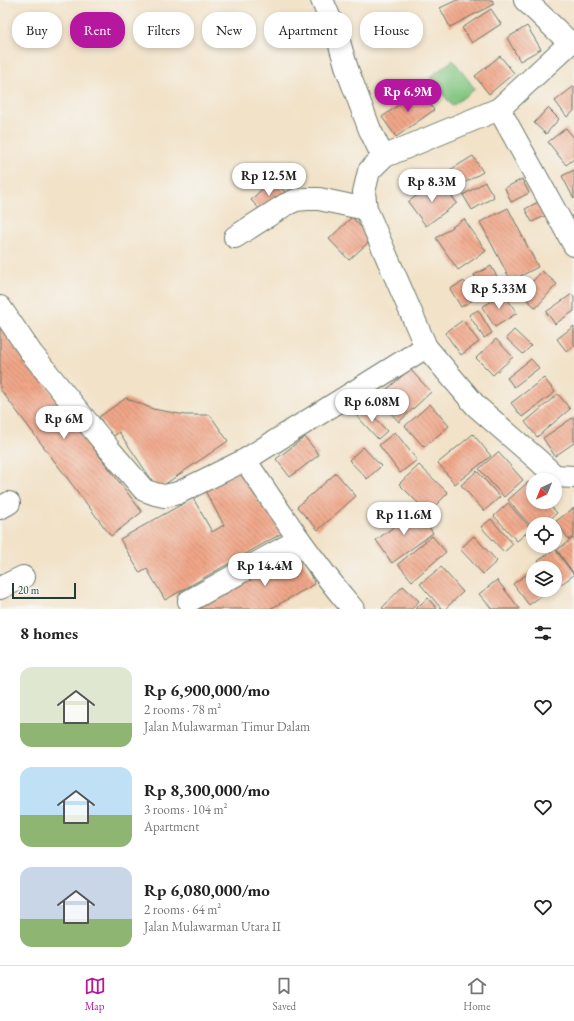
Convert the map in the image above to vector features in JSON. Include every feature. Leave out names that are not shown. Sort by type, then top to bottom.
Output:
[{"type":"street","points":[[322,0],[337,35],[347,69],[370,130],[383,157]]},
{"type":"street","points":[[524,0],[572,43],[499,109],[383,157],[369,171],[364,192],[366,209],[426,347],[476,406],[555,476],[574,478]]},
{"type":"street","points":[[499,109],[574,245]]},
{"type":"street","points":[[235,237],[285,205],[296,200],[319,199],[366,209]]},
{"type":"street","points":[[0,307],[32,354],[144,490],[164,496],[178,493],[245,460],[426,347]]},
{"type":"street","points":[[245,460],[298,540],[353,609]]},
{"type":"street","points":[[189,601],[298,540]]},
{"type":"street","points":[[0,588],[23,577]]},
{"type":"green space","points":[[453,60],[475,89],[452,106],[430,77]]},
{"type":"building","points":[[457,0],[492,0],[494,4],[450,27],[440,8]]},
{"type":"building","points":[[491,9],[501,24],[472,43],[462,28]]},
{"type":"building","points":[[527,26],[541,49],[520,61],[507,38]]},
{"type":"building","points":[[500,56],[514,73],[489,94],[475,76]]},
{"type":"building","points":[[574,86],[574,111],[567,117],[555,101]]},
{"type":"building","points":[[419,90],[434,110],[396,137],[382,117]]},
{"type":"building","points":[[548,108],[559,119],[546,134],[534,123]]},
{"type":"building","points":[[566,128],[574,138],[574,159],[566,165],[548,142]]},
{"type":"building","points":[[473,156],[483,172],[459,186],[450,170]]},
{"type":"building","points":[[574,170],[574,199],[562,176]]},
{"type":"building","points":[[272,179],[287,194],[265,215],[251,200]]},
{"type":"building","points":[[522,179],[529,193],[511,202],[505,188]]},
{"type":"building","points":[[439,180],[457,203],[426,226],[408,202]]},
{"type":"building","points":[[485,182],[494,197],[472,210],[463,195]]},
{"type":"building","points":[[540,201],[547,215],[532,222],[525,209]]},
{"type":"building","points":[[508,208],[538,267],[511,281],[480,222]]},
{"type":"building","points":[[352,217],[372,239],[349,260],[329,239]]},
{"type":"building","points":[[464,219],[486,251],[458,270],[436,238]]},
{"type":"building","points":[[491,266],[503,287],[485,296],[474,275]]},
{"type":"building","points":[[542,271],[557,284],[536,308],[521,294]]},
{"type":"building","points":[[464,281],[475,299],[461,307],[450,289]]},
{"type":"building","points":[[504,294],[517,313],[495,327],[482,307]]},
{"type":"building","points":[[572,294],[574,297],[574,311],[555,324],[546,312]]},
{"type":"building","points":[[478,310],[492,333],[484,338],[469,315]]},
{"type":"building","points":[[463,320],[479,342],[461,355],[445,333]]},
{"type":"building","points":[[0,325],[142,512],[111,536],[0,389]]},
{"type":"building","points":[[574,326],[574,346],[567,352],[557,339]]},
{"type":"building","points":[[514,330],[531,346],[523,354],[506,338]]},
{"type":"building","points":[[496,339],[513,357],[493,375],[476,358]]},
{"type":"building","points":[[531,359],[539,368],[514,387],[507,378]]},
{"type":"building","points":[[410,369],[431,392],[399,422],[377,398]]},
{"type":"building","points":[[544,378],[555,392],[522,417],[511,403]]},
{"type":"building","points":[[558,394],[570,409],[537,437],[525,422]]},
{"type":"building","points":[[126,398],[153,409],[185,415],[210,415],[228,441],[158,489],[119,432],[112,437],[99,417]]},
{"type":"building","points":[[430,404],[449,426],[424,447],[405,426]]},
{"type":"building","points":[[365,407],[387,431],[378,439],[356,415]]},
{"type":"building","points":[[574,417],[574,443],[555,456],[543,438]]},
{"type":"building","points":[[395,432],[417,460],[400,473],[379,445]]},
{"type":"building","points":[[473,434],[491,456],[455,484],[438,463]]},
{"type":"building","points":[[305,437],[319,455],[290,477],[276,459]]},
{"type":"building","points":[[363,447],[381,466],[367,479],[349,460]]},
{"type":"building","points":[[498,452],[523,480],[504,497],[479,469]]},
{"type":"building","points":[[419,465],[448,493],[428,513],[399,484]]},
{"type":"building","points":[[241,470],[261,505],[266,502],[284,532],[165,600],[147,569],[140,573],[120,539],[193,498],[212,532],[224,525],[205,491]]},
{"type":"building","points":[[477,471],[500,497],[484,511],[461,485]]},
{"type":"building","points":[[336,473],[356,496],[318,530],[297,507]]},
{"type":"building","points":[[526,484],[526,509],[553,509],[557,513],[553,517],[526,517],[526,521],[508,500]]},
{"type":"building","points":[[508,503],[526,523],[526,533],[517,541],[494,516]]},
{"type":"building","points":[[574,508],[574,536],[569,540],[562,530],[562,517]]},
{"type":"building","points":[[417,510],[433,533],[392,563],[376,540]]},
{"type":"building","points":[[491,519],[513,544],[504,552],[481,527]]},
{"type":"building","points":[[432,536],[446,552],[412,581],[398,564]]},
{"type":"building","points":[[474,536],[497,561],[483,574],[460,549]]},
{"type":"building","points":[[573,538],[574,574],[559,553],[562,553],[562,546]]},
{"type":"building","points":[[297,550],[315,584],[270,609],[190,609]]},
{"type":"building","points":[[549,553],[558,553],[574,575],[562,583],[562,561],[538,561]]},
{"type":"building","points":[[441,567],[463,592],[445,609],[442,609],[420,584]]},
{"type":"building","points":[[526,575],[526,597],[540,597],[529,605],[513,584]]},
{"type":"building","points":[[497,580],[520,609],[492,609],[479,594]]},
{"type":"building","points":[[403,586],[419,601],[412,609],[383,609],[382,608]]},
{"type":"building","points":[[428,598],[437,609],[415,609]]}]
